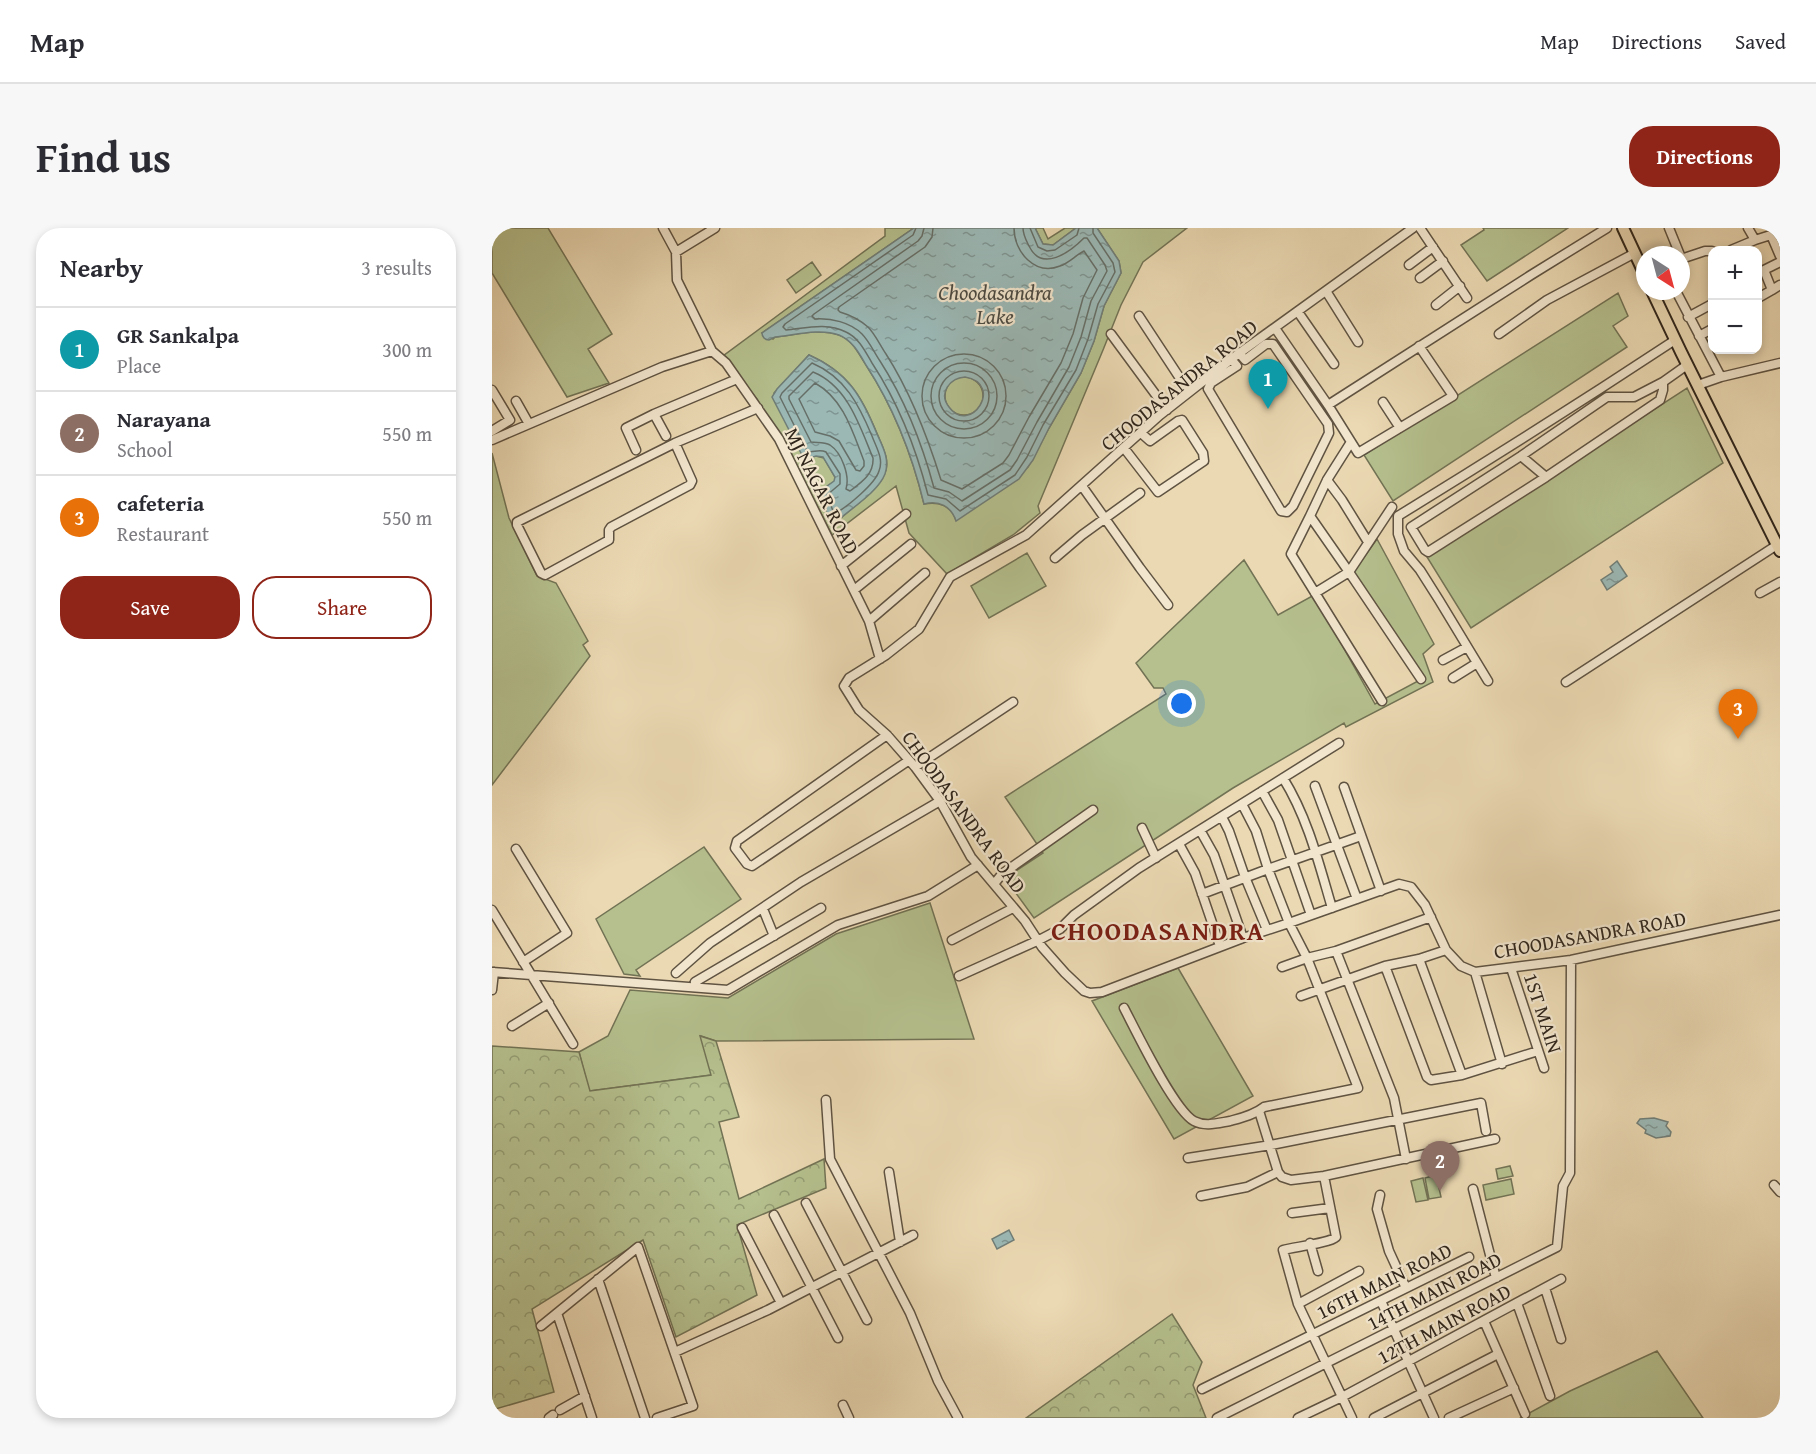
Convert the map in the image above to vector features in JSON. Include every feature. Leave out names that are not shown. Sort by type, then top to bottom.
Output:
[{"type":"main road","points":[[1623,228],[1635,253]]},
{"type":"main road","points":[[1656,300],[1778,548]]},
{"type":"street","points":[[663,228],[676,252],[715,228]]},
{"type":"street","name":"CHOODASANDRA ROAD","points":[[1413,228],[1275,328],[1234,362],[1189,392],[1141,433],[1127,451],[1082,486],[1026,535],[950,577],[920,629],[880,659],[849,678],[844,686],[859,710],[887,735],[940,801],[971,857],[1039,940],[1042,947],[1065,974],[1084,991],[1090,993],[1102,992],[1220,946],[1398,884],[1411,888],[1425,905],[1446,950],[1461,966],[1475,972],[1571,960],[1780,915]]},
{"type":"street","points":[[1420,228],[1467,298]]},
{"type":"street","points":[[1328,405],[1607,228]]},
{"type":"street","points":[[1669,228],[1676,246]]},
{"type":"street","points":[[1748,228],[1755,240]]},
{"type":"street","points":[[1741,246],[1780,232]]},
{"type":"street","points":[[1771,235],[1780,256]]},
{"type":"street","points":[[1409,265],[1433,247]]},
{"type":"street","points":[[1690,255],[1708,251]]},
{"type":"street","name":"MJ NAGAR ROAD","points":[[676,252],[677,280],[712,351],[726,363],[779,439],[869,621],[880,659]]},
{"type":"street","points":[[1499,334],[1547,300],[1635,253]]},
{"type":"street","points":[[1420,278],[1443,261]]},
{"type":"street","points":[[1762,296],[1776,288],[1764,270],[1780,261]]},
{"type":"street","points":[[1436,305],[1460,286]]},
{"type":"street","points":[[1326,291],[1358,342]]},
{"type":"street","points":[[1680,300],[1721,377]]},
{"type":"street","points":[[1688,317],[1708,307]]},
{"type":"street","points":[[1298,312],[1334,364]]},
{"type":"street","points":[[1139,316],[1189,392]]},
{"type":"street","points":[[1275,328],[1359,453],[1453,396],[1419,346]]},
{"type":"street","points":[[1699,336],[1708,332]]},
{"type":"street","points":[[1111,334],[1167,410]]},
{"type":"street","points":[[1488,681],[1440,600],[1404,551],[1398,534],[1398,516],[1563,414],[1675,340]]},
{"type":"street","points":[[1234,362],[1211,383],[1208,389],[1281,511],[1287,512],[1293,506],[1330,429],[1273,344],[1266,344],[1242,356]]},
{"type":"street","points":[[492,440],[662,367],[712,351]]},
{"type":"street","points":[[1698,386],[1721,377],[1780,363]]},
{"type":"street","points":[[1663,382],[1660,400],[1546,477],[1428,552],[1425,550],[1411,527],[1607,397],[1634,397],[1663,382],[1687,365]]},
{"type":"street","points":[[636,450],[626,428],[737,379]]},
{"type":"street","points":[[492,390],[510,420],[492,431]]},
{"type":"street","points":[[516,401],[529,424]]},
{"type":"street","points":[[1383,402],[1400,428]]},
{"type":"street","points":[[675,443],[692,481],[690,485],[611,527],[609,540],[545,575],[541,573],[517,522],[675,443],[758,408]]},
{"type":"street","points":[[654,414],[666,436]]},
{"type":"street","points":[[1127,451],[1158,492],[1204,461],[1203,453],[1182,420],[1149,441],[1141,433]]},
{"type":"street","points":[[1351,442],[1327,480],[1291,554],[1382,701]]},
{"type":"street","points":[[1521,456],[1546,477]]},
{"type":"street","points":[[1327,480],[1368,542]]},
{"type":"street","points":[[1082,486],[1168,605]]},
{"type":"street","points":[[1056,558],[1082,535],[1140,493]]},
{"type":"street","points":[[1315,593],[1348,572],[1392,507]]},
{"type":"street","points":[[841,566],[906,514]]},
{"type":"street","points":[[1310,516],[1421,679]]},
{"type":"street","points":[[854,590],[910,544]]},
{"type":"street","points":[[1566,682],[1778,548]]},
{"type":"street","points":[[869,621],[925,573]]},
{"type":"street","points":[[1760,593],[1780,582]]},
{"type":"street","points":[[1443,660],[1467,647]]},
{"type":"street","points":[[1453,678],[1477,663]]},
{"type":"street","points":[[887,735],[736,842],[735,848],[747,864],[752,866],[1013,702]]},
{"type":"street","points":[[959,976],[1060,929],[1074,915],[1139,868],[1339,743]]},
{"type":"street","points":[[1283,778],[1298,804],[1332,908]]},
{"type":"street","points":[[1315,786],[1357,899]]},
{"type":"street","points":[[1344,787],[1381,891]]},
{"type":"street","points":[[1262,791],[1278,820],[1311,915]]},
{"type":"street","points":[[676,974],[710,943],[801,882],[940,801]]},
{"type":"street","points":[[1124,1008],[1175,1101],[1194,1121],[1213,1125],[1243,1117],[1264,1107],[1358,1088],[1320,988],[1289,923],[1256,831],[1242,804]]},
{"type":"street","points":[[994,884],[1002,874],[1093,810]]},
{"type":"street","points":[[1222,817],[1267,930]]},
{"type":"street","points":[[1142,828],[1156,858]]},
{"type":"street","points":[[1200,831],[1214,855],[1243,938]]},
{"type":"street","points":[[1202,894],[1361,836]]},
{"type":"street","points":[[1179,844],[1195,873],[1220,946]]},
{"type":"street","points":[[516,849],[567,933],[523,962]]},
{"type":"street","points":[[492,990],[493,972],[728,990],[838,925],[928,897],[978,865]]},
{"type":"street","points":[[695,982],[821,908]]},
{"type":"street","points":[[952,940],[1013,908]]},
{"type":"street","points":[[763,909],[774,936]]},
{"type":"street","points":[[492,910],[573,1044]]},
{"type":"street","points":[[1282,967],[1336,951],[1431,917]]},
{"type":"street","points":[[1301,996],[1347,978],[1446,950]]},
{"type":"street","points":[[1336,951],[1394,1098],[1407,1159]]},
{"type":"street","points":[[1419,959],[1462,1075]]},
{"type":"street","name":"14TH MAIN ROAD","points":[[1217,1418],[1557,1247],[1563,1186],[1570,1173],[1571,960]]},
{"type":"street","points":[[1385,966],[1427,1077],[1431,1080],[1462,1075],[1538,1051]]},
{"type":"street","name":"1ST MAIN","points":[[1511,968],[1544,1068]]},
{"type":"street","points":[[1475,972],[1502,1064]]},
{"type":"street","points":[[512,1026],[549,1003]]},
{"type":"street","points":[[826,1100],[830,1159],[910,1313],[938,1381],[958,1418]]},
{"type":"street","points":[[1188,1158],[1271,1145],[1481,1103],[1486,1131]]},
{"type":"street","points":[[1259,1111],[1278,1172],[1282,1177],[1291,1180],[1324,1176],[1495,1139]]},
{"type":"street","points":[[889,1172],[900,1242]]},
{"type":"street","points":[[1202,1196],[1247,1187],[1278,1172]]},
{"type":"street","points":[[1324,1176],[1336,1237],[1332,1240],[1283,1250],[1298,1304],[1352,1418]]},
{"type":"street","points":[[1473,1189],[1496,1278]]},
{"type":"street","points":[[1380,1195],[1377,1209],[1389,1251],[1406,1288]]},
{"type":"street","points":[[806,1203],[867,1320]]},
{"type":"street","points":[[1292,1213],[1330,1208]]},
{"type":"street","points":[[774,1215],[838,1338]]},
{"type":"street","points":[[742,1228],[781,1303]]},
{"type":"street","points":[[675,1352],[781,1303],[913,1235]]},
{"type":"street","points":[[1310,1243],[1318,1271]]},
{"type":"street","points":[[541,1326],[638,1247],[693,1406],[657,1418]]},
{"type":"street","name":"16TH MAIN ROAD","points":[[1203,1389],[1469,1257]]},
{"type":"street","points":[[1298,1304],[1359,1271]]},
{"type":"street","points":[[598,1280],[645,1418]]},
{"type":"street","name":"12TH MAIN ROAD","points":[[1298,1418],[1342,1397],[1561,1280]]},
{"type":"street","points":[[1545,1288],[1561,1339]]},
{"type":"street","points":[[1381,1301],[1434,1418]]},
{"type":"street","points":[[1517,1303],[1550,1396]]},
{"type":"street","points":[[557,1313],[592,1418]]},
{"type":"street","points":[[1484,1322],[1525,1413]]},
{"type":"street","points":[[1374,1418],[1498,1354]]},
{"type":"street","points":[[1449,1418],[1514,1388]]},
{"type":"street","points":[[554,1415],[585,1396]]},
{"type":"street","points":[[843,1406],[849,1418]]},
{"type":"green space","points":[[492,228],[548,228],[612,334],[588,349],[609,383],[567,397],[492,273]]},
{"type":"green space","points":[[885,228],[914,228],[762,333],[773,339],[823,332],[844,337],[852,344],[876,381],[893,415],[908,449],[924,504],[935,503],[948,508],[956,520],[1028,467],[1081,373],[1094,341],[1104,306],[1121,273],[1119,261],[1097,228],[1187,228],[1143,262],[1121,305],[1038,506],[1040,513],[1013,535],[947,574],[909,533],[896,486],[832,535],[795,462],[757,399],[723,356],[885,236]],"holes":[[[809,355],[823,362],[845,379],[860,399],[879,438],[887,462],[879,484],[842,517],[834,519],[828,516],[823,489],[835,481],[835,477],[824,458],[816,456],[774,393]]]},
{"type":"green space","points":[[1035,228],[1043,228],[1048,239],[1065,228],[1076,228],[1053,245],[1043,244]]},
{"type":"green space","points":[[1483,228],[1568,228],[1487,281],[1461,245],[1484,230]]},
{"type":"green space","points":[[812,262],[821,275],[796,293],[787,280]]},
{"type":"green space","points":[[1618,293],[1628,316],[1613,326],[1627,347],[1393,501],[1364,455]]},
{"type":"green space","points":[[964,377],[978,382],[983,396],[978,410],[964,415],[950,410],[945,396],[950,382]]},
{"type":"green space","points":[[1687,388],[1723,463],[1471,628],[1427,557]]},
{"type":"green space","points":[[492,453],[509,518],[537,576],[556,583],[588,641],[583,645],[590,656],[492,785]]},
{"type":"green space","points":[[1377,539],[1434,644],[1423,654],[1433,682],[1346,727],[1344,723],[1233,788],[1034,918],[1005,878],[1043,853],[1005,797],[1166,694],[1163,688],[1154,688],[1136,663],[1244,560],[1278,615],[1314,595],[1375,704],[1420,680],[1352,574]]},
{"type":"green space","points":[[1027,553],[1046,586],[989,618],[971,586]]},
{"type":"green space","points":[[704,847],[741,899],[636,970],[640,976],[624,974],[596,919]]},
{"type":"green space","points":[[930,903],[974,1039],[716,1041],[701,1036],[712,1075],[589,1091],[579,1052],[608,1036],[630,990],[728,998],[836,934]]},
{"type":"green space","points":[[1178,968],[1253,1096],[1174,1139],[1092,1001]]},
{"type":"green space","points":[[700,1036],[716,1041],[739,1117],[719,1122],[739,1199],[824,1159],[826,1188],[737,1225],[757,1295],[676,1337],[643,1240],[532,1309],[554,1392],[492,1410],[492,1046],[579,1052],[590,1091],[711,1075]]},
{"type":"green space","points":[[1510,1166],[1513,1176],[1498,1179],[1496,1169]]},
{"type":"green space","points":[[1436,1175],[1441,1197],[1429,1199],[1425,1178]]},
{"type":"green space","points":[[1423,1178],[1428,1200],[1416,1202],[1411,1181]]},
{"type":"green space","points":[[1511,1179],[1514,1194],[1486,1200],[1483,1185]]},
{"type":"green space","points":[[1172,1314],[1202,1362],[1193,1385],[1206,1418],[1026,1418]]},
{"type":"green space","points":[[1657,1351],[1703,1418],[1520,1418],[1570,1391]]},
{"type":"water","name":"Choodasandra Lake","points":[[914,228],[1035,228],[1043,244],[1053,245],[1076,228],[1097,228],[1119,261],[1121,273],[1104,306],[1094,341],[1081,373],[1033,460],[1019,479],[956,521],[951,511],[944,505],[924,504],[908,449],[893,415],[876,381],[852,344],[839,335],[824,332],[775,337],[769,340],[764,338],[762,333]],"holes":[[[965,377],[977,381],[982,389],[983,397],[980,406],[966,416],[957,414],[946,402],[947,387],[960,378]]]},
{"type":"water","points":[[809,355],[834,369],[852,387],[866,408],[886,459],[885,474],[878,486],[860,503],[837,519],[828,516],[821,495],[823,489],[834,481],[835,477],[823,457],[816,456],[807,459],[803,457],[772,397]]},
{"type":"water","points":[[1617,561],[1627,576],[1607,590],[1601,580],[1613,572],[1610,567]]},
{"type":"water","points":[[1654,1118],[1668,1122],[1666,1126],[1671,1132],[1670,1136],[1656,1138],[1645,1133],[1646,1130],[1637,1123],[1640,1119]]},
{"type":"water","points":[[1009,1230],[1014,1240],[997,1249],[992,1239]]},
{"type":"place","name":"GR Sankalpa","points":[[1268,409]]},
{"type":"place","name":"cafeteria","points":[[1738,739]]},
{"type":"place","name":"Narayana","points":[[1440,1191]]},
{"type":"district","name":"CHOODASANDRA","points":[[1158,931]]}]
